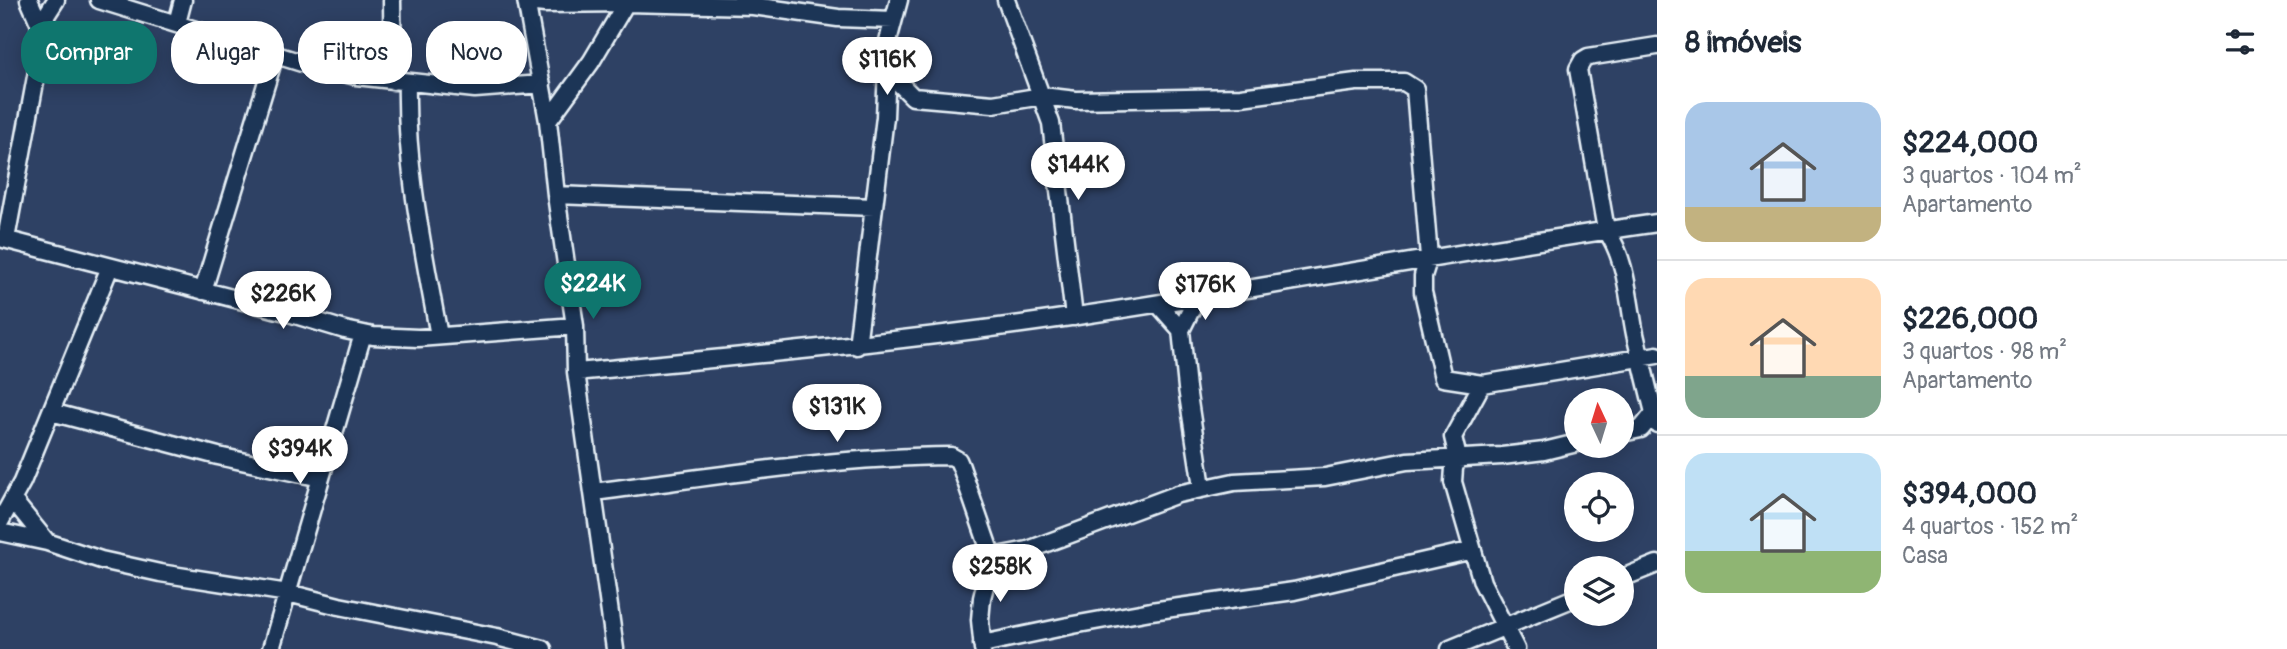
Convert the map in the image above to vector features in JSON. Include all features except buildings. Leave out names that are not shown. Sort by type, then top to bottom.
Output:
[{"type":"street","points":[[29,0],[38,21]]},
{"type":"street","points":[[43,21],[56,0]]},
{"type":"street","points":[[99,0],[171,21]]},
{"type":"street","points":[[178,21],[183,0]]},
{"type":"street","points":[[392,0],[394,21]]},
{"type":"street","points":[[857,346],[885,117],[888,41],[899,0]]},
{"type":"street","points":[[1006,0],[1051,123],[1074,317]]},
{"type":"street","points":[[615,649],[576,372],[575,326],[548,121],[526,1],[545,4],[679,2],[753,6],[838,18],[893,20]]},
{"type":"street","points":[[548,121],[591,62],[626,3]]},
{"type":"street","points":[[1649,431],[1656,419],[1649,356],[1616,244],[1606,230],[1578,69],[1588,57],[1657,46]]},
{"type":"street","points":[[887,71],[913,97],[993,104],[1042,96],[1076,100],[1241,97],[1356,82],[1387,81],[1410,84],[1415,89],[1429,257],[1423,276],[1423,292],[1443,378],[1482,384],[1649,356]]},
{"type":"street","points":[[412,83],[475,89],[542,84]]},
{"type":"street","points":[[34,84],[3,239],[363,334],[418,338],[575,326]]},
{"type":"street","points":[[203,291],[266,84]]},
{"type":"street","points":[[400,84],[439,336]]},
{"type":"street","points":[[885,117],[913,97]]},
{"type":"street","points":[[556,195],[874,207]]},
{"type":"street","points":[[576,372],[857,346],[1074,317],[1429,257],[1657,223]]},
{"type":"street","points":[[0,522],[13,500],[51,412],[110,267]]},
{"type":"street","points":[[1197,298],[1181,330],[1202,487]]},
{"type":"street","points":[[1158,304],[1181,330]]},
{"type":"street","points":[[271,649],[363,334]]},
{"type":"street","points":[[1482,384],[1453,437],[1458,458],[1453,482],[1482,582],[1516,649]]},
{"type":"street","points":[[51,412],[218,456],[321,478]]},
{"type":"street","points":[[992,557],[1028,550],[1202,487],[1234,482],[1325,477],[1398,462],[1502,456],[1564,446]]},
{"type":"street","points":[[593,492],[834,462],[951,456],[958,460],[961,467],[992,557],[982,598],[980,620],[983,647],[1099,620],[1294,591],[1474,550]]},
{"type":"street","points":[[13,500],[47,542]]},
{"type":"street","points":[[0,532],[160,573],[288,593],[544,649]]},
{"type":"street","points":[[1634,573],[1657,564]]},
{"type":"street","points":[[1450,649],[1564,602]]}]
